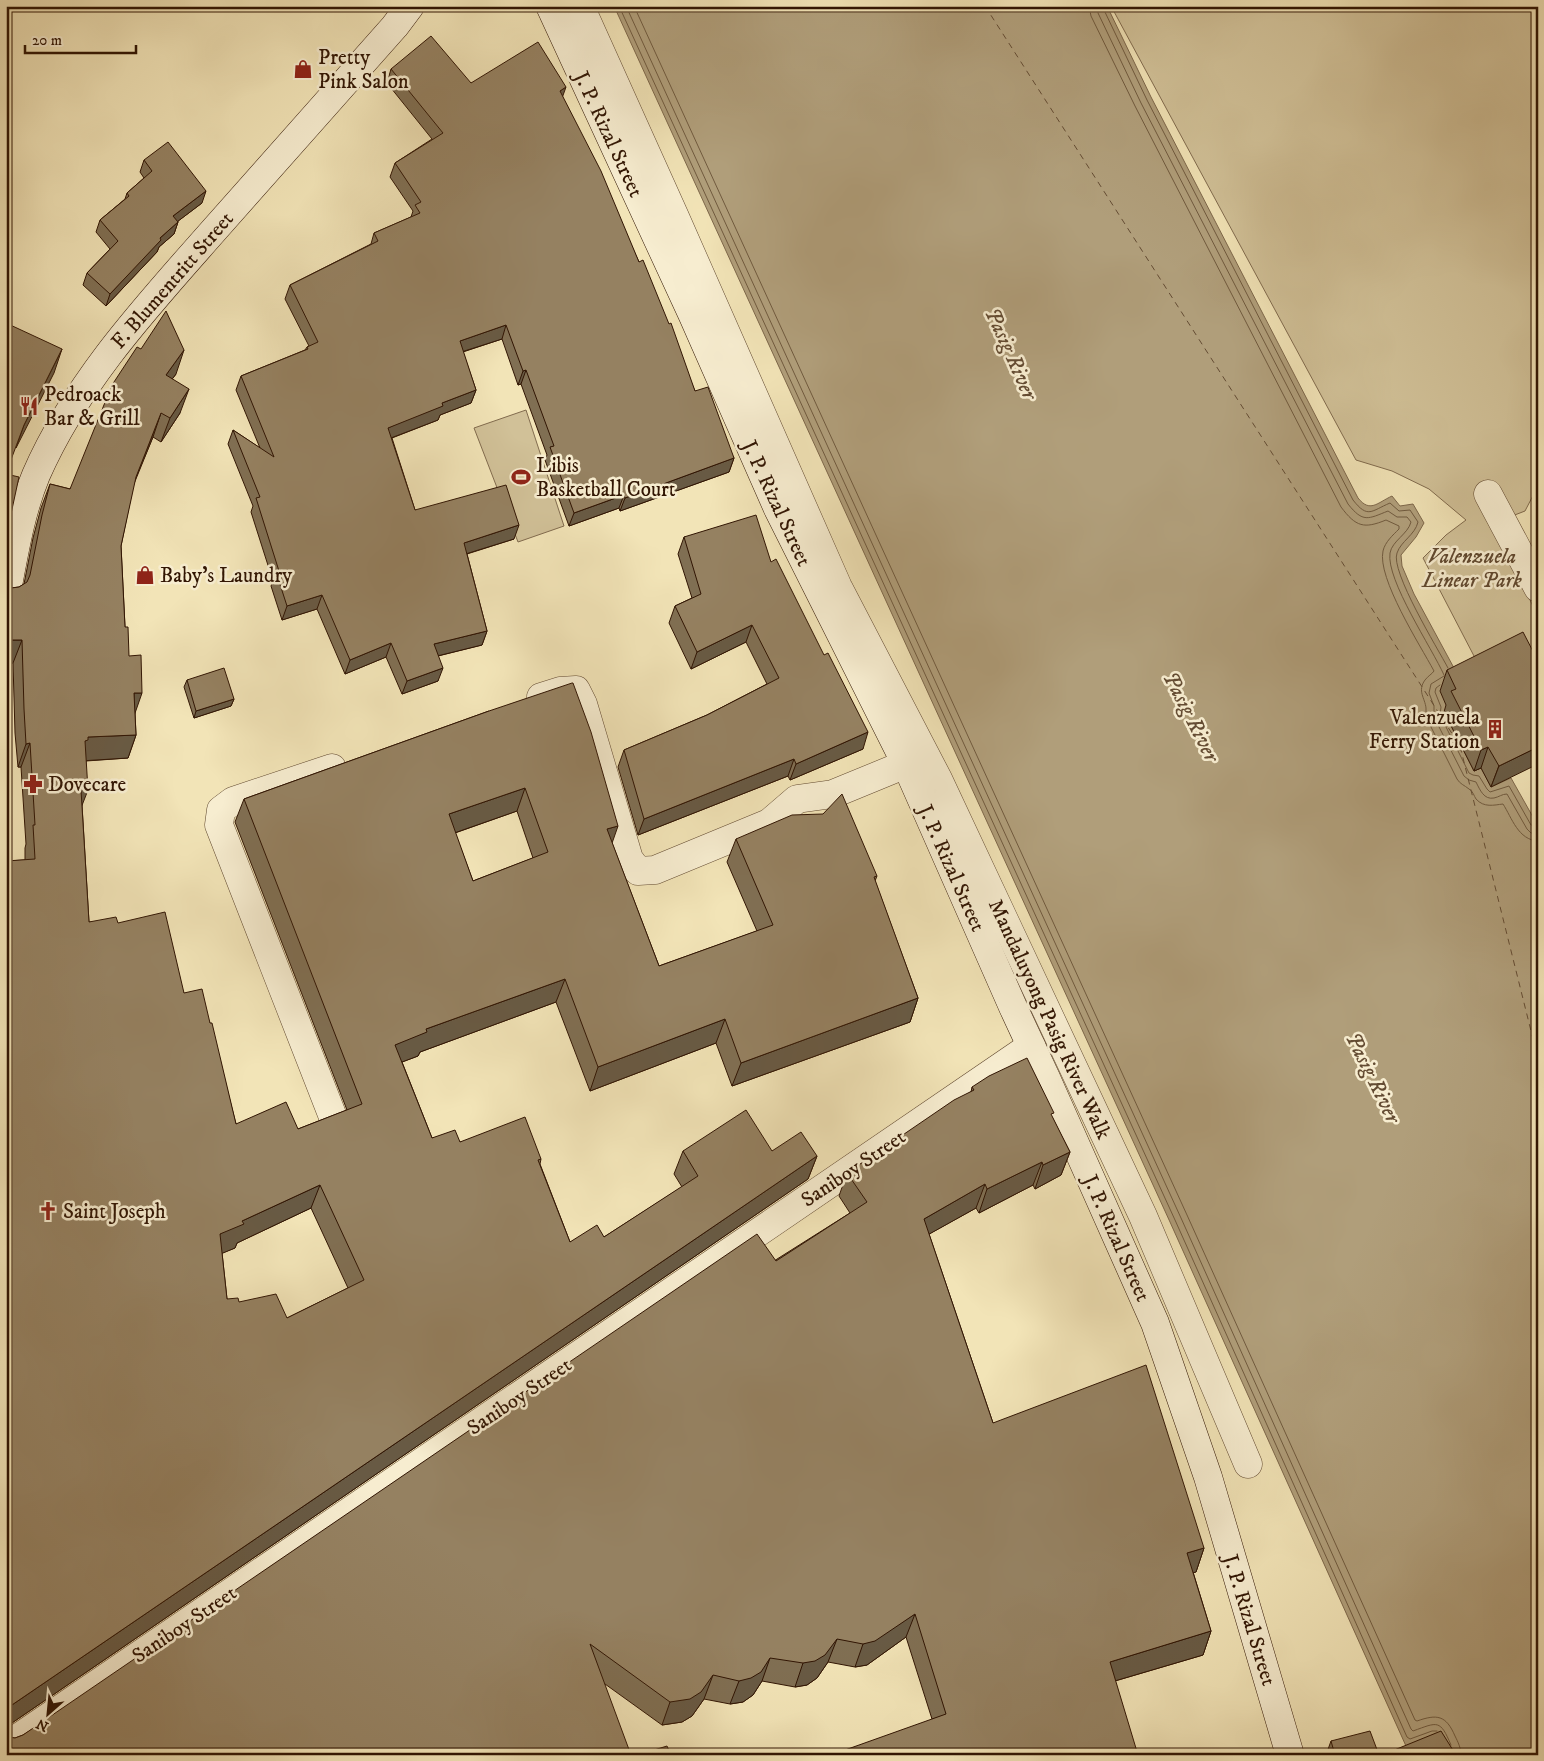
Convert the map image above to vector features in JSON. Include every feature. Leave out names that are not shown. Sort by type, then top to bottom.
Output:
[{"type":"street","name":"F. Blumentritt Street","points":[[6,596],[16,537],[28,496],[56,437],[82,392],[117,343],[395,26],[410,6]]},
{"type":"street","name":"J. P. Rizal Street","points":[[550,6],[693,316],[778,508],[906,764],[1155,1322],[1208,1477],[1290,1755]]},
{"type":"street","name":"Mandaluyong Pasig River Walk","points":[[580,6],[838,587],[938,779],[1143,1216],[1248,1464]]},
{"type":"street","points":[[1488,494],[1538,588]]},
{"type":"street","points":[[522,703],[560,691],[576,690],[583,704],[629,859],[638,871],[655,870],[769,823],[797,798],[832,794],[906,764]]},
{"type":"street","points":[[333,1117],[219,825],[221,810],[233,801],[354,760]]},
{"type":"street","name":"Saniboy Street","points":[[6,1746],[1031,1046]]},
{"type":"green space","name":"Valenzuela Linear Park","points":[[1111,6],[1538,6],[1538,435],[1535,438],[1538,445],[1538,486],[1525,511],[1494,523],[1538,617],[1538,779],[1423,558],[1446,535],[1466,520],[1429,489],[1392,471],[1356,460]]},
{"type":"green space","name":"Libis Basketball Court","points":[[526,410],[564,526],[518,542],[474,428]]},
{"type":"water","name":"Pasig River","points":[[614,6],[1107,6],[1151,97],[1358,498],[1362,503],[1370,506],[1392,496],[1400,506],[1413,504],[1424,523],[1416,537],[1401,555],[1402,566],[1414,594],[1461,681],[1448,710],[1444,712],[1474,771],[1481,768],[1491,787],[1511,778],[1538,826],[1538,1755],[1443,1755],[1406,1746],[1170,1222]]},
{"type":"building","points":[[431,36],[471,83],[538,42],[566,87],[560,91],[601,171],[639,262],[643,260],[669,324],[671,323],[695,391],[708,387],[734,458],[625,498],[624,495],[574,513],[550,447],[554,446],[526,370],[523,371],[506,325],[460,341],[476,390],[442,403],[443,406],[388,428],[415,510],[506,485],[519,525],[464,543],[487,631],[434,644],[443,668],[407,681],[391,643],[350,660],[322,595],[287,606],[276,572],[279,571],[256,498],[260,497],[233,430],[274,457],[241,376],[308,349],[307,347],[318,342],[290,285],[378,241],[374,233],[420,213],[415,205],[421,202],[395,163],[443,133],[391,69]]},
{"type":"building","points":[[168,142],[206,191],[173,216],[178,222],[160,238],[161,240],[110,294],[87,273],[118,241],[100,220],[129,196],[127,193],[152,171],[144,160]]},
{"type":"building","points":[[166,311],[184,350],[166,375],[189,389],[170,418],[161,413],[136,477],[121,546],[125,627],[128,627],[129,656],[141,655],[142,693],[134,693],[136,735],[88,737],[88,740],[85,741],[88,790],[81,790],[89,922],[116,917],[118,923],[165,912],[184,993],[202,989],[236,1124],[286,1102],[298,1129],[362,1104],[244,799],[572,683],[591,732],[618,826],[607,829],[659,966],[773,925],[736,839],[792,815],[823,814],[842,794],[877,876],[874,877],[918,998],[741,1063],[725,1019],[598,1067],[565,979],[426,1029],[427,1032],[395,1045],[432,1138],[455,1130],[460,1142],[525,1117],[541,1159],[538,1160],[570,1242],[597,1225],[604,1237],[698,1176],[683,1151],[746,1110],[772,1151],[801,1132],[817,1156],[6,1709],[6,931],[9,931],[6,861],[35,859],[33,825],[35,825],[30,743],[26,744],[22,640],[6,640],[6,585],[11,588],[19,587],[27,582],[50,484],[70,489],[112,385],[137,347],[141,349]],"holes":[[[525,788],[548,852],[473,881],[449,814]],[[320,1185],[364,1280],[287,1318],[276,1294],[239,1302],[238,1298],[227,1299],[220,1234],[244,1224],[242,1221]]]},
{"type":"building","points":[[6,323],[62,349],[24,425],[6,473]]},
{"type":"building","points":[[6,474],[19,477],[6,537]]},
{"type":"building","points":[[756,515],[771,562],[776,559],[824,655],[828,653],[868,732],[796,764],[794,759],[644,819],[624,750],[707,715],[779,678],[752,625],[697,652],[675,606],[701,594],[684,537]]},
{"type":"building","name":"Valenzuela Ferry Station","points":[[1523,632],[1538,661],[1538,747],[1499,766],[1488,747],[1481,750],[1451,691],[1456,689],[1447,670]]},
{"type":"building","points":[[224,668],[234,699],[196,711],[187,680]]},
{"type":"building","points":[[1027,1058],[1054,1113],[1051,1114],[1070,1152],[1043,1165],[1042,1162],[987,1189],[985,1184],[924,1219],[993,1423],[1146,1365],[1204,1548],[1187,1553],[1211,1631],[1110,1662],[1138,1755],[831,1755],[946,1714],[915,1614],[875,1641],[863,1644],[837,1639],[825,1655],[815,1661],[803,1663],[770,1658],[761,1672],[751,1678],[739,1681],[713,1675],[701,1692],[690,1699],[670,1702],[590,1644],[631,1755],[6,1755],[6,1735],[15,1738],[23,1735],[757,1234],[776,1261],[867,1202],[847,1173],[954,1100],[974,1090],[972,1087],[989,1076]]},
{"type":"building","points":[[1370,1731],[1379,1755],[1335,1755],[1331,1741]]},
{"type":"building","points":[[1441,1731],[1456,1755],[1382,1755]]},
{"type":"building","points":[[667,1746],[671,1755],[638,1755]]},
{"type":"ferry route","points":[[985,6],[1460,746],[1538,1059]]},
{"type":"place","name":"Pretty Pink Salon","points":[[303,69]]},
{"type":"place","name":"Pedroack Bar & Grill","points":[[29,406]]},
{"type":"place","name":"Libis Basketball Court","points":[[521,477]]},
{"type":"place","name":"Baby's Laundry","points":[[145,575]]},
{"type":"place","name":"Valenzuela Ferry Station","points":[[1495,729]]},
{"type":"place","name":"Dovecare","points":[[33,784]]},
{"type":"place","name":"Saint Joseph","points":[[48,1211]]}]
